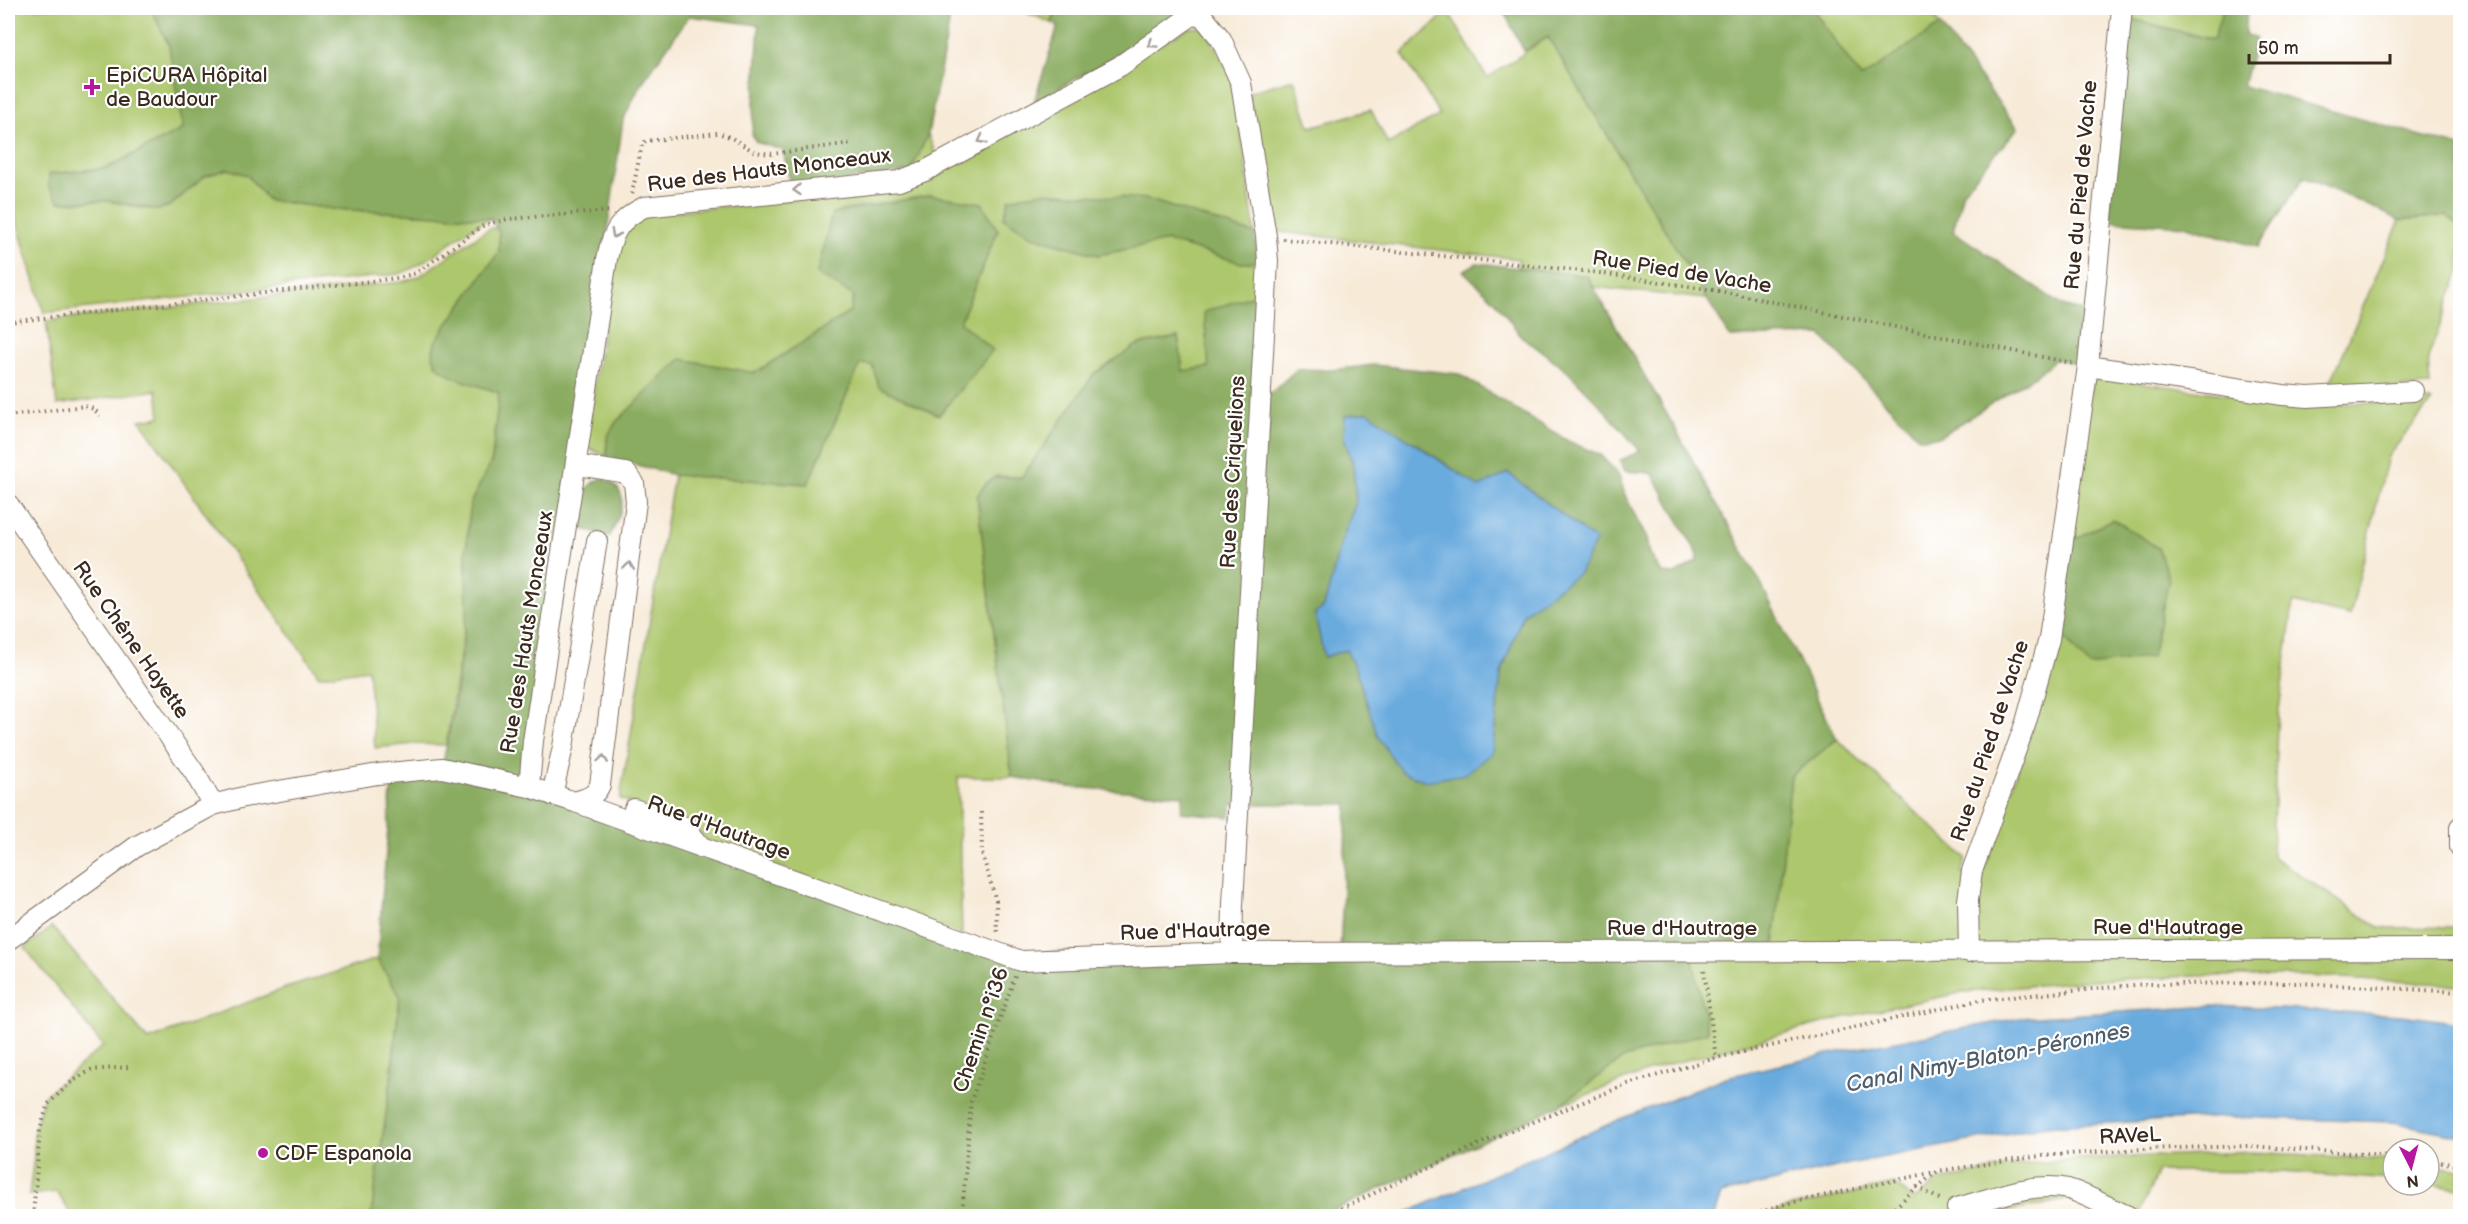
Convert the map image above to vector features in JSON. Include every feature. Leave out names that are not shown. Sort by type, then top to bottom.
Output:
[{"type":"street","name":"Rue des Hauts Monceaux","points":[[529,788],[533,741],[610,243],[628,215],[644,207],[658,205],[899,181],[925,171],[1120,66],[1199,8]]},
{"type":"street","name":"Rue des Criquelions","points":[[1199,8],[1221,39],[1241,83],[1268,261],[1232,953]]},
{"type":"street","name":"Rue du Pied de Vache","points":[[1968,952],[1968,900],[1972,871],[2026,722],[2049,639],[2088,366],[2122,8]]},
{"type":"street","points":[[2088,366],[2308,397],[2413,391]]},
{"type":"street","points":[[577,465],[626,473],[634,483],[636,502],[600,785],[603,797],[685,827],[702,848]]},
{"type":"street","name":"Rue Chêne Hayette","points":[[8,504],[194,772],[213,805]]},
{"type":"street","points":[[552,795],[563,747],[597,541]]},
{"type":"street","name":"Rue d'Hautrage","points":[[8,940],[137,846],[213,805],[244,797],[367,776],[442,768],[529,788],[575,802],[1021,961],[1232,953],[2460,949]]},
{"type":"street","points":[[575,802],[592,797],[600,785]]},
{"type":"street","points":[[2460,826],[2460,847]]},
{"type":"street","points":[[1957,1208],[2024,1190],[2059,1188],[2070,1190],[2128,1216]]},
{"type":"path","points":[[8,322],[398,278],[416,273],[484,225],[508,219],[608,211],[628,215],[642,144],[646,141],[718,133],[730,137],[755,152],[772,154],[853,143]]},
{"type":"path","name":"Rue Pied de Vache","points":[[1266,236],[1592,272],[1720,291],[2088,366]]},
{"type":"path","points":[[8,416],[85,406],[100,416]]},
{"type":"path","points":[[981,812],[982,853],[996,901],[997,954]]},
{"type":"path","name":"Chemin n°i36","points":[[962,1216],[971,1101],[1021,961]]},
{"type":"path","points":[[1704,970],[1716,1058]]},
{"type":"path","points":[[1325,1216],[1486,1142],[1628,1084],[1716,1058],[1824,1032],[1980,1000],[2145,984],[2298,983],[2460,992]]},
{"type":"path","points":[[33,1216],[40,1130],[48,1104],[70,1083],[90,1070],[129,1068]]},
{"type":"path","name":"RAVeL","points":[[1886,1216],[1938,1171],[2041,1156],[2142,1149],[2249,1146],[2381,1155]]},
{"type":"path","points":[[2441,1163],[2460,1165]]},
{"type":"path","points":[[1749,1216],[1785,1204],[1938,1171]]},
{"type":"path","points":[[1917,1187],[1957,1208]]},
{"type":"green space","points":[[8,8],[151,8],[169,46],[183,129],[107,168],[50,174],[59,202],[109,201],[146,209],[170,206],[205,176],[228,169],[247,175],[268,200],[334,209],[493,218],[468,230],[424,262],[399,274],[44,313],[11,202],[8,202]]},
{"type":"green space","points":[[151,8],[952,8],[928,134],[911,171],[791,187],[783,150],[756,142],[752,134],[759,25],[689,16],[640,86],[623,120],[529,787],[991,952],[1340,953],[1347,804],[1232,804],[1230,817],[1181,812],[1183,795],[1068,787],[1012,777],[977,496],[986,483],[995,478],[1022,477],[1094,374],[1137,345],[1178,337],[1183,371],[1209,367],[1204,312],[1257,294],[1255,393],[1272,392],[1297,369],[1332,370],[1374,365],[1459,374],[1568,441],[1600,455],[1619,475],[1625,495],[1647,538],[1650,554],[1662,573],[1675,574],[1697,561],[1698,555],[1652,473],[1625,471],[1619,461],[1640,451],[1564,368],[1521,336],[1495,301],[1463,271],[1477,263],[1587,276],[1761,584],[1837,739],[1791,776],[1774,946],[1690,947],[1708,1032],[1624,1058],[1560,1105],[1322,1216],[371,1216],[391,1080],[400,996],[377,959],[392,781],[442,768],[453,713],[467,611],[466,554],[470,504],[492,460],[499,393],[443,371],[437,365],[433,354],[436,340],[499,252],[499,233],[492,218],[334,209],[268,200],[247,175],[228,169],[205,176],[170,206],[158,210],[109,201],[59,202],[49,187],[49,174],[107,168],[183,129],[169,46]],"holes":[[[1344,437],[1414,442],[1479,487],[1579,573],[1523,614],[1501,674],[1492,753],[1356,670],[1346,650],[1324,657],[1315,614],[1324,607],[1342,540],[1356,502],[1353,464]]]},
{"type":"green space","points":[[1015,8],[1057,8],[1052,23]]},
{"type":"green space","points":[[1057,8],[1175,8],[1176,16],[1169,23],[1097,67],[1034,102],[1058,26],[1052,23]]},
{"type":"green space","points":[[1502,8],[1812,8],[1861,78],[1940,25],[2018,128],[1963,191],[1953,231],[2065,307],[2085,311],[2079,364],[2055,359],[2038,374],[1939,437],[1919,438],[1821,335],[1730,337],[1548,37],[1524,51]]},
{"type":"green space","points":[[1812,8],[1928,8],[1940,25],[1861,79]]},
{"type":"green space","points":[[2128,8],[2223,8],[2214,40],[2127,18]]},
{"type":"green space","points":[[2223,8],[2249,8],[2245,22],[2245,35],[2256,37],[2243,86],[2460,147],[2460,226],[2447,216],[2400,220],[2304,177],[2258,247],[2187,226],[2109,221],[2127,18],[2213,40]]},
{"type":"green space","points":[[1448,11],[1487,78],[1548,37],[1707,299],[1594,287],[1587,276],[1517,267],[1519,259],[1272,231],[1249,92],[1294,79],[1310,127],[1371,110],[1388,144],[1440,115],[1402,54]]},
{"type":"green space","points":[[1197,27],[1205,30],[1230,72],[1238,109],[1255,234],[1147,199],[1004,218],[1032,236],[1098,255],[1167,241],[1242,263],[1258,262],[1257,294],[1204,312],[1209,367],[1183,371],[1178,337],[1137,345],[1094,374],[1022,477],[995,476],[977,496],[1012,777],[958,777],[962,935],[706,840],[697,828],[620,799],[674,475],[808,484],[860,364],[872,365],[960,322],[998,230],[854,296],[850,312],[755,373],[681,359],[607,437],[607,457],[585,446],[613,264],[625,227],[647,214],[898,189],[1189,28]]},
{"type":"green space","points":[[928,134],[937,158],[911,171]]},
{"type":"green space","points":[[1042,192],[1147,199],[1255,234],[1258,262],[1242,263],[1167,241],[1098,255],[1032,236],[1004,218],[1009,199]]},
{"type":"green space","points":[[931,195],[982,203],[998,230],[960,322],[993,350],[939,415],[879,387],[872,365],[860,364],[808,484],[674,475],[607,457],[607,437],[616,422],[681,359],[755,373],[850,312],[854,296],[817,274],[832,213]]},
{"type":"green space","points":[[2447,216],[2460,226],[2460,271],[2428,358],[2430,386],[2327,391],[2400,220]]},
{"type":"green space","points":[[497,227],[499,252],[436,340],[433,351],[441,370],[499,392],[492,460],[470,504],[466,554],[467,611],[446,745],[414,744],[375,748],[368,669],[319,676],[140,420],[160,417],[157,390],[57,405],[46,321],[401,282],[418,277],[488,229]]},
{"type":"green space","points":[[2093,376],[2304,405],[2432,401],[2388,456],[2350,616],[2293,603],[2277,726],[2272,856],[2380,928],[2460,927],[2460,985],[2309,976],[2198,976],[2093,980],[1965,992],[1845,1017],[1659,1067],[1560,1105],[1624,1058],[1707,1032],[1690,947],[1774,946],[1791,776],[1837,739],[1966,858],[1961,873],[1981,880],[2044,692]]},
{"type":"green space","points":[[603,478],[618,489],[622,503],[610,536],[578,528],[581,504],[586,491],[595,481]]},
{"type":"green space","points":[[2113,519],[2158,548],[2169,579],[2152,657],[2089,666],[2059,632],[2071,541]]},
{"type":"green space","points":[[52,927],[148,1040],[283,989],[377,959],[400,995],[391,1080],[371,1216],[79,1216],[78,1214],[72,1216],[57,1192],[29,1195],[34,1156],[34,1130],[44,1096],[103,1046],[25,948]]},
{"type":"green space","points":[[2254,1152],[2381,1159],[2381,1179],[2281,1172],[2158,1171],[2139,1215],[2072,1187],[2065,1200],[1986,1216],[1762,1216],[1790,1207],[1894,1184],[1914,1199],[1939,1181],[2016,1165],[2074,1159]]},
{"type":"green space","points":[[2441,1167],[2460,1170],[2460,1188],[2441,1185]]},
{"type":"water","points":[[1368,412],[1479,487],[1508,473],[1596,541],[1579,573],[1523,614],[1501,674],[1492,753],[1465,774],[1426,781],[1402,772],[1378,737],[1356,670],[1346,650],[1324,657],[1315,614],[1324,607],[1342,540],[1356,502],[1353,464],[1344,437],[1345,416]]},
{"type":"water","name":"Canal Nimy-Blaton-Péronnes","points":[[2215,1006],[2402,1015],[2460,1023],[2460,1136],[2393,1122],[2231,1117],[2047,1126],[1849,1164],[1721,1194],[1714,1216],[1399,1216],[1616,1121],[1726,1077],[1853,1049],[2020,1018]]},
{"type":"place","name":"EpiCURA Hôpital de Baudour","points":[[92,87]]},
{"type":"place","name":"CDF Espanola","points":[[263,1153]]}]
